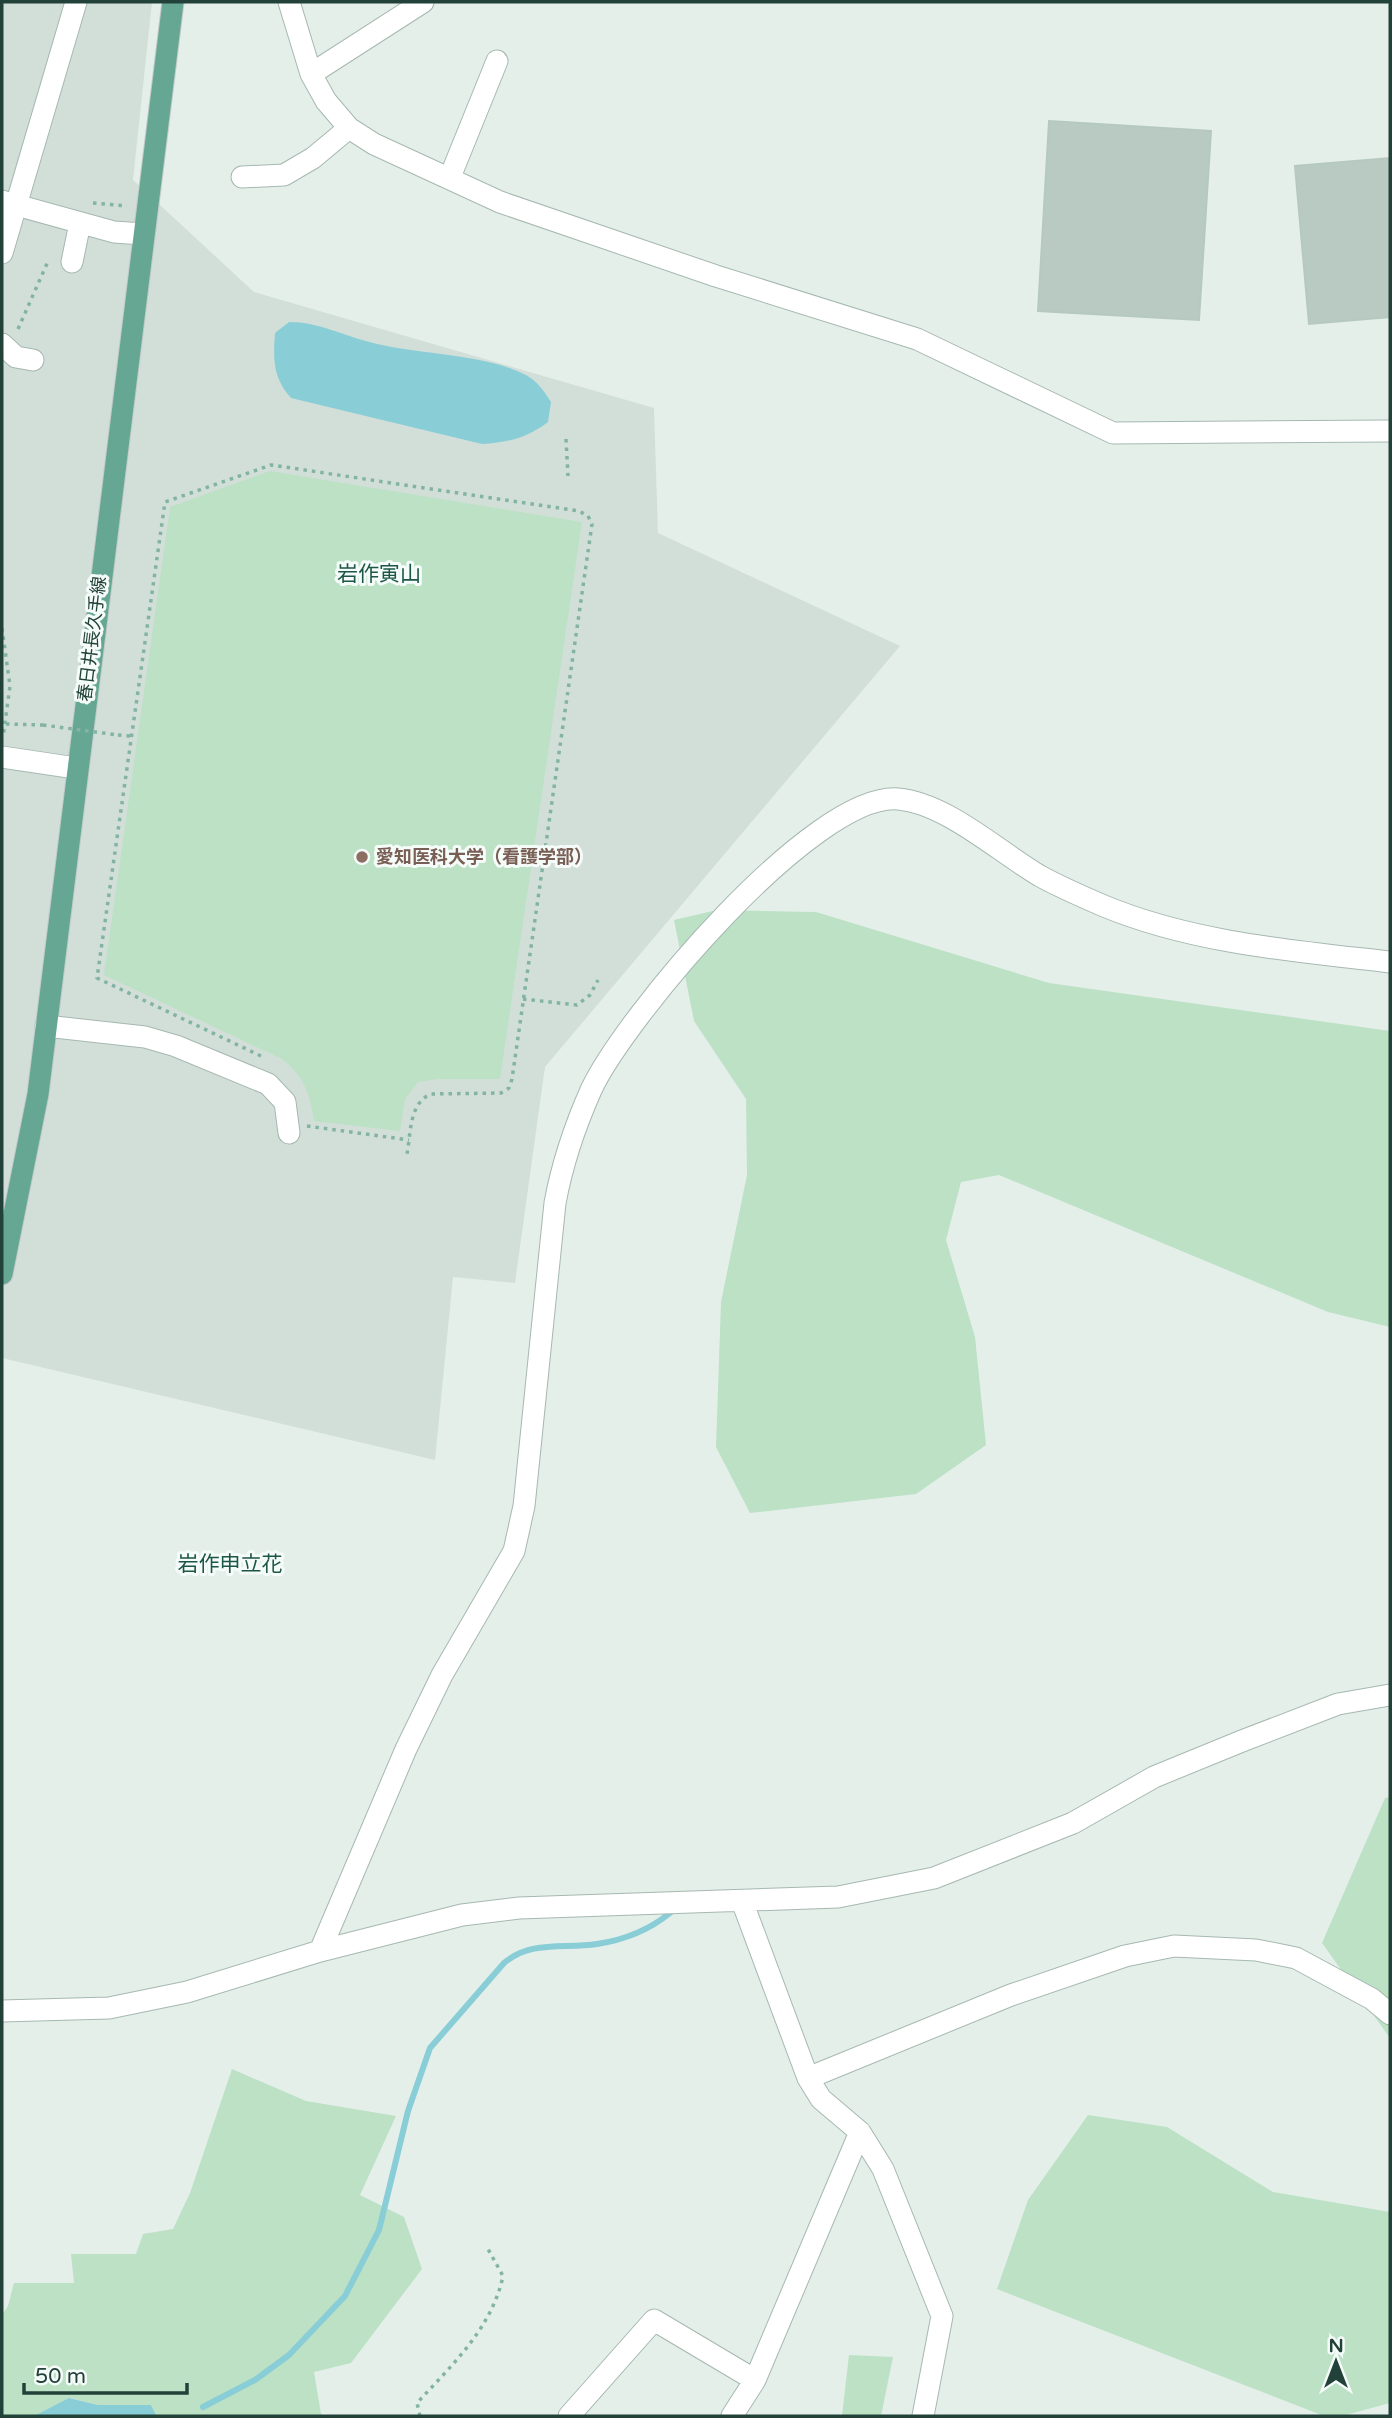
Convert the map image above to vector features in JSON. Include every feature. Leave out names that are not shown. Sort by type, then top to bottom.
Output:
[{"type":"main road","name":"春日井長久手線","points":[[2,1274],[38,1094],[76,768],[173,2]]},
{"type":"street","points":[[2,253],[9,203],[76,2]]},
{"type":"street","points":[[289,2],[311,74],[326,101],[349,128],[374,145],[450,177],[500,202],[716,276],[917,339],[1113,433],[1390,431]]},
{"type":"street","points":[[311,74],[423,2]]},
{"type":"street","points":[[450,177],[497,61]]},
{"type":"street","points":[[242,177],[284,175],[313,158],[349,128]]},
{"type":"street","points":[[9,203],[114,232],[143,234]]},
{"type":"street","points":[[72,262],[80,223]]},
{"type":"street","points":[[2,344],[16,357],[33,360]]},
{"type":"street","points":[[2,757],[76,768]]},
{"type":"street","points":[[320,1951],[406,1749],[442,1675],[514,1551],[524,1506],[555,1203],[561,1171],[592,1089],[622,1038],[665,981],[743,897],[812,838],[851,811],[896,799],[922,804],[971,831],[1041,876],[1106,907],[1180,929],[1268,948],[1390,962]]},
{"type":"street","points":[[46,1026],[145,1037],[176,1046],[268,1084],[285,1102],[289,1133]]},
{"type":"street","points":[[2,2011],[108,2008],[187,1992],[320,1951],[462,1915],[519,1908],[838,1897],[934,1878],[1073,1823],[1154,1777],[1242,1741],[1338,1704],[1390,1695]]},
{"type":"street","points":[[742,1901],[808,2078],[821,2099],[860,2132],[883,2169],[942,2316],[923,2416]]},
{"type":"street","points":[[808,2078],[1011,1995],[1125,1956],[1174,1946],[1256,1950],[1296,1958],[1372,1998],[1390,2014]]},
{"type":"street","points":[[732,2416],[755,2380],[860,2132]]},
{"type":"street","points":[[569,2416],[654,2320],[755,2380]]},
{"type":"path","points":[[566,439],[568,476]]},
{"type":"path","points":[[267,1059],[97,978],[165,502],[271,464],[579,511],[588,516],[592,524],[509,1088],[501,1093],[431,1094],[421,1098],[416,1106],[407,1154]]},
{"type":"path","points":[[2,628],[10,686],[2,747]]},
{"type":"path","points":[[6,724],[130,736]]},
{"type":"path","points":[[523,999],[577,1005],[590,995],[598,981]]},
{"type":"path","points":[[306,1114],[307,1126],[409,1140]]},
{"type":"path","points":[[420,2416],[417,2403],[467,2349],[498,2298],[503,2276],[488,2249]]},
{"type":"shaded area","name":"愛知医科大学（看護学部）","points":[[2,2],[152,2],[133,180],[254,292],[654,408],[658,533],[900,646],[545,1067],[515,1283],[453,1277],[435,1460],[2,1358]]},
{"type":"green space","points":[[270,471],[582,522],[500,1079],[438,1079],[418,1082],[405,1099],[400,1131],[314,1121],[305,1086],[296,1072],[282,1059],[104,975],[170,507]]},
{"type":"green space","points":[[717,910],[816,912],[1049,983],[1390,1031],[1390,1327],[1328,1312],[999,1175],[961,1182],[946,1240],[975,1337],[986,1445],[916,1494],[750,1513],[716,1447],[721,1302],[747,1175],[746,1099],[694,1021],[674,920]]},
{"type":"green space","points":[[1390,1797],[1390,2038],[1322,1943],[1385,1798]]},
{"type":"green space","points":[[232,2069],[306,2101],[396,2116],[360,2195],[404,2217],[422,2269],[351,2363],[314,2372],[321,2414],[324,2416],[156,2416],[151,2405],[98,2405],[70,2398],[34,2416],[2,2416],[2,2315],[8,2306],[14,2283],[74,2283],[71,2254],[136,2254],[143,2234],[173,2229],[190,2193]]},
{"type":"green space","points":[[1088,2115],[1167,2127],[1273,2192],[1390,2212],[1390,2403],[1342,2416],[1324,2416],[997,2289],[1028,2200]]},
{"type":"green space","points":[[849,2355],[893,2357],[881,2416],[842,2416]]},
{"type":"water","points":[[289,322],[321,327],[391,347],[471,358],[509,368],[530,377],[546,394],[551,402],[548,422],[517,438],[482,444],[291,398],[278,376],[274,352],[275,333]]},
{"type":"water","points":[[69,2398],[98,2405],[151,2405],[156,2415],[34,2416]]},
{"type":"building","points":[[1049,121],[1211,131],[1199,320],[1038,311]]},
{"type":"building","points":[[1390,158],[1390,317],[1309,324],[1295,166]]},
{"type":"waterway","points":[[203,2407],[255,2380],[289,2355],[345,2296],[379,2230],[408,2111],[430,2048],[504,1963],[536,1948],[617,1940],[645,1929],[670,1913]]},
{"type":"place","name":"愛知医科大学（看護学部）","points":[[362,857]]},
{"type":"district","name":"岩作寅山","points":[[379,574]]},
{"type":"district","name":"岩作申立花","points":[[230,1564]]}]
